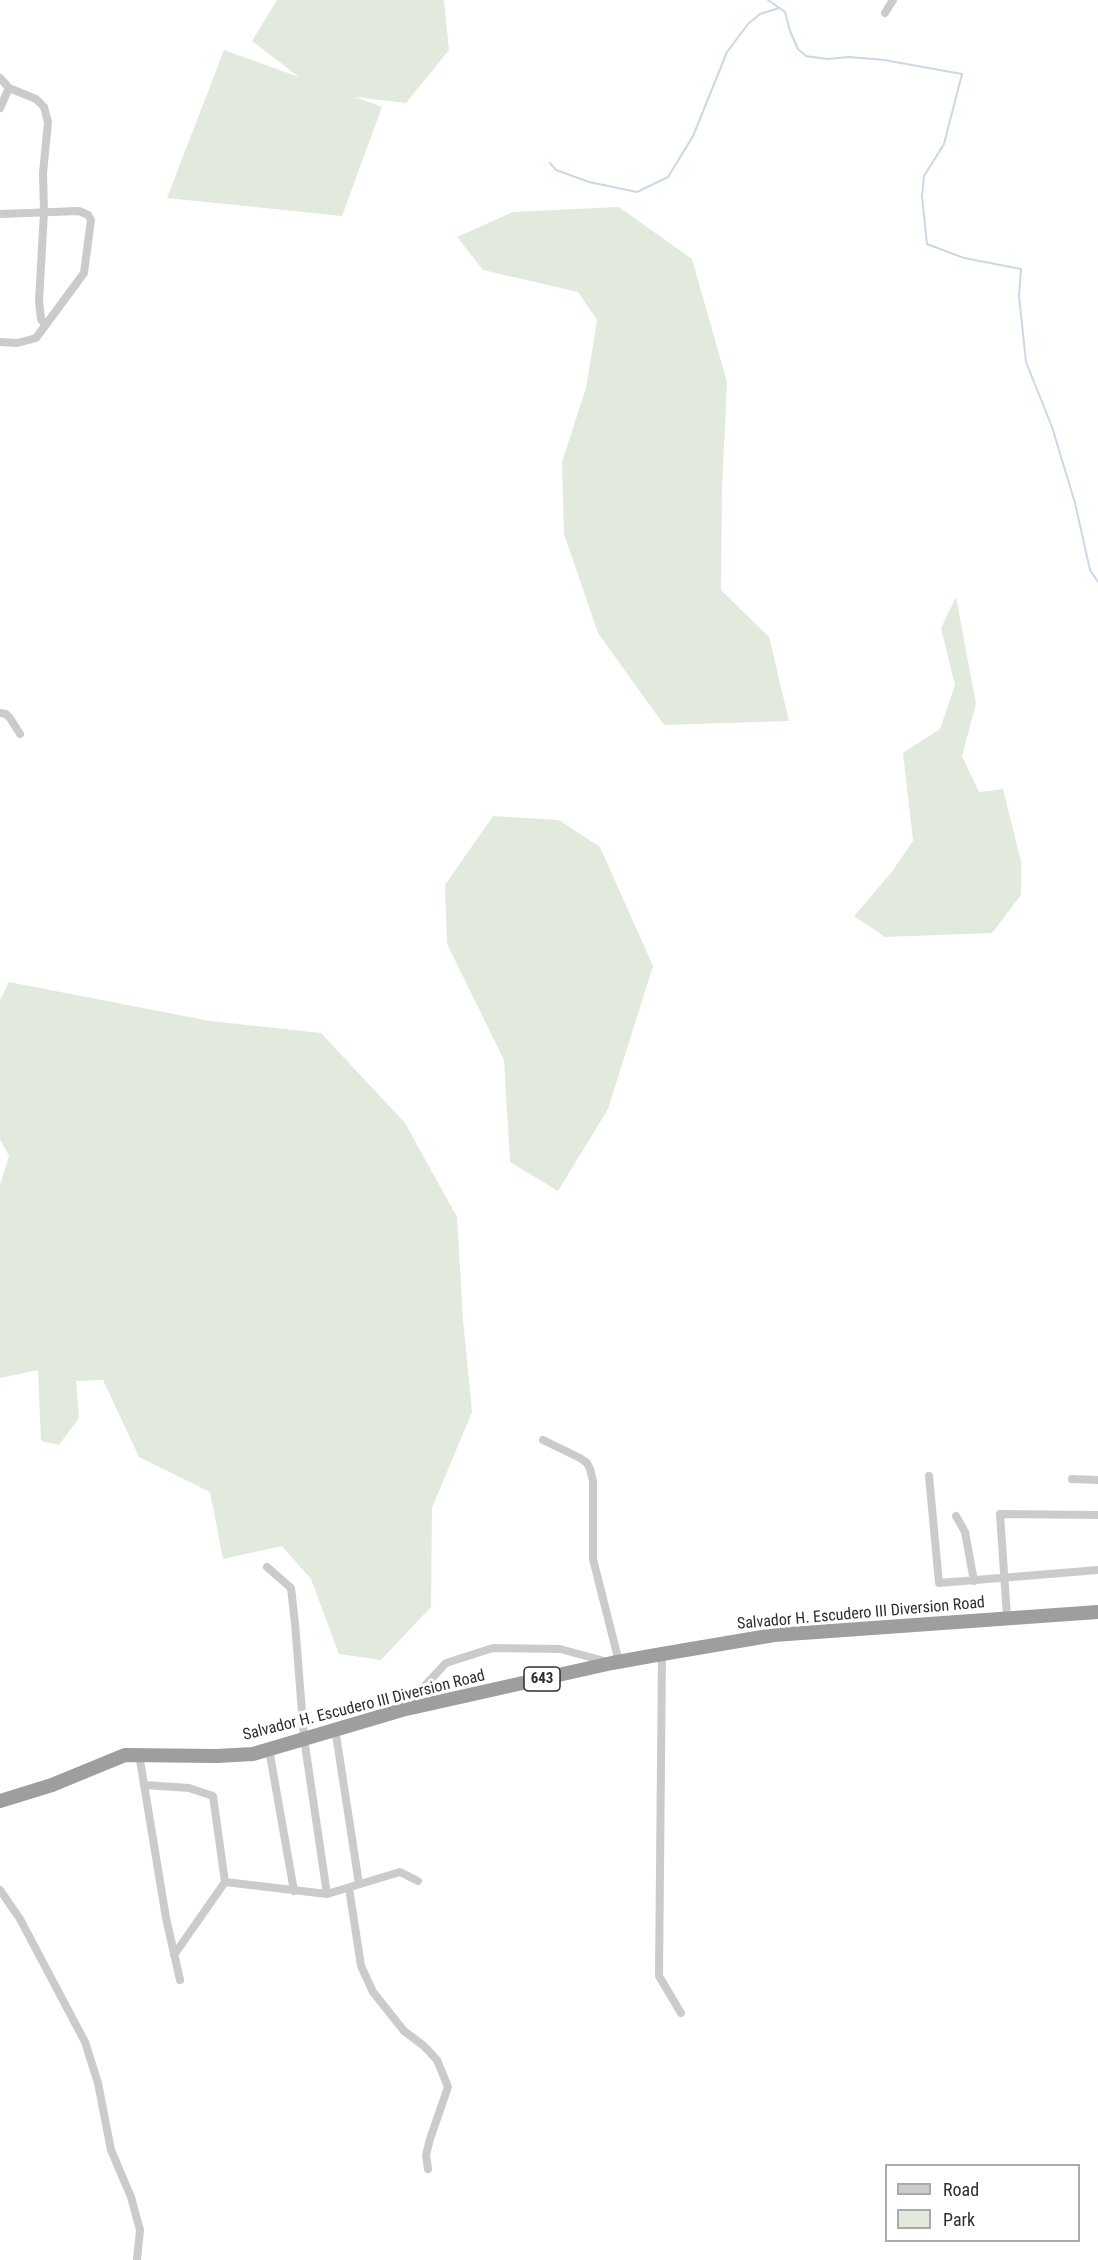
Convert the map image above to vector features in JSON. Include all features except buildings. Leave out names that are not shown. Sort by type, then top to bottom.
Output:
[{"type":"highway","name":"Salvador H. Escudero III Diversion Road","points":[[0,1801],[52,1785],[125,1755],[253,1754],[402,1710],[662,1654],[774,1635],[1098,1612]]},
{"type":"street","points":[[885,13],[893,0]]},
{"type":"street","points":[[0,78],[9,88],[36,99],[44,106],[48,122],[43,172],[44,212],[39,301],[41,319],[45,325]]},
{"type":"street","points":[[0,108],[9,88]]},
{"type":"street","points":[[0,214],[79,211],[88,215],[91,220],[84,273],[36,338],[17,343],[0,342]]},
{"type":"street","points":[[0,713],[10,718],[20,734]]},
{"type":"street","points":[[402,1710],[446,1664],[493,1648],[560,1648],[615,1663],[593,1559],[593,1481],[590,1468],[580,1458],[543,1440]]},
{"type":"street","points":[[929,1476],[939,1583],[1098,1570]]},
{"type":"street","points":[[1072,1479],[1098,1480]]},
{"type":"street","points":[[1007,1617],[1000,1514],[1098,1515]]},
{"type":"street","points":[[956,1516],[965,1532],[974,1581]]},
{"type":"street","points":[[267,1567],[291,1588],[296,1623],[304,1738],[327,1894]]},
{"type":"street","points":[[662,1654],[659,1976],[681,2013]]},
{"type":"street","points":[[335,1728],[359,1884]]},
{"type":"street","points":[[268,1749],[294,1891]]},
{"type":"street","points":[[139,1754],[166,1918],[180,1980]]},
{"type":"street","points":[[145,1785],[189,1788],[213,1796],[225,1882],[174,1955]]},
{"type":"street","points":[[225,1882],[327,1894],[400,1872],[418,1881]]},
{"type":"street","points":[[349,1888],[361,1966],[373,1992],[404,2031],[424,2046],[437,2060],[448,2087],[426,2155],[428,2169]]},
{"type":"street","points":[[0,1890],[20,1919],[84,2042],[98,2083],[111,2150],[131,2197],[140,2230],[137,2260]]},
{"type":"green space","points":[[277,0],[444,0],[449,50],[406,103],[355,97],[382,107],[342,216],[167,198],[224,50],[299,77],[252,41]]},
{"type":"green space","points":[[619,207],[692,259],[727,382],[722,488],[721,590],[769,637],[789,721],[664,725],[598,633],[564,534],[562,462],[586,388],[597,320],[578,292],[483,270],[457,237],[513,212]]},
{"type":"green space","points":[[956,597],[976,704],[962,756],[979,792],[1003,789],[1021,862],[1021,895],[992,933],[885,937],[854,916],[891,873],[913,841],[903,753],[940,729],[955,685],[941,628]]},
{"type":"green space","points":[[493,816],[559,820],[600,847],[653,966],[608,1109],[558,1191],[510,1162],[504,1060],[447,944],[445,885]]},
{"type":"green space","points":[[9,982],[210,1021],[321,1033],[405,1123],[457,1217],[463,1320],[472,1412],[432,1508],[431,1607],[381,1660],[339,1654],[311,1579],[282,1546],[223,1559],[210,1492],[139,1457],[103,1380],[76,1381],[79,1418],[59,1445],[41,1441],[38,1370],[0,1378],[0,1185],[9,1156],[0,1139],[0,1000]]},
{"type":"waterway","points":[[768,0],[785,12],[798,49],[806,56],[827,59],[849,57],[884,60],[962,74],[944,144],[924,176],[922,196],[927,244],[964,258],[1021,269],[1019,296],[1026,362],[1052,427],[1075,503],[1090,570],[1098,582]]},
{"type":"waterway","points":[[550,163],[556,170],[589,182],[637,192],[668,177],[693,136],[727,52],[748,24],[760,14],[779,8]]}]
